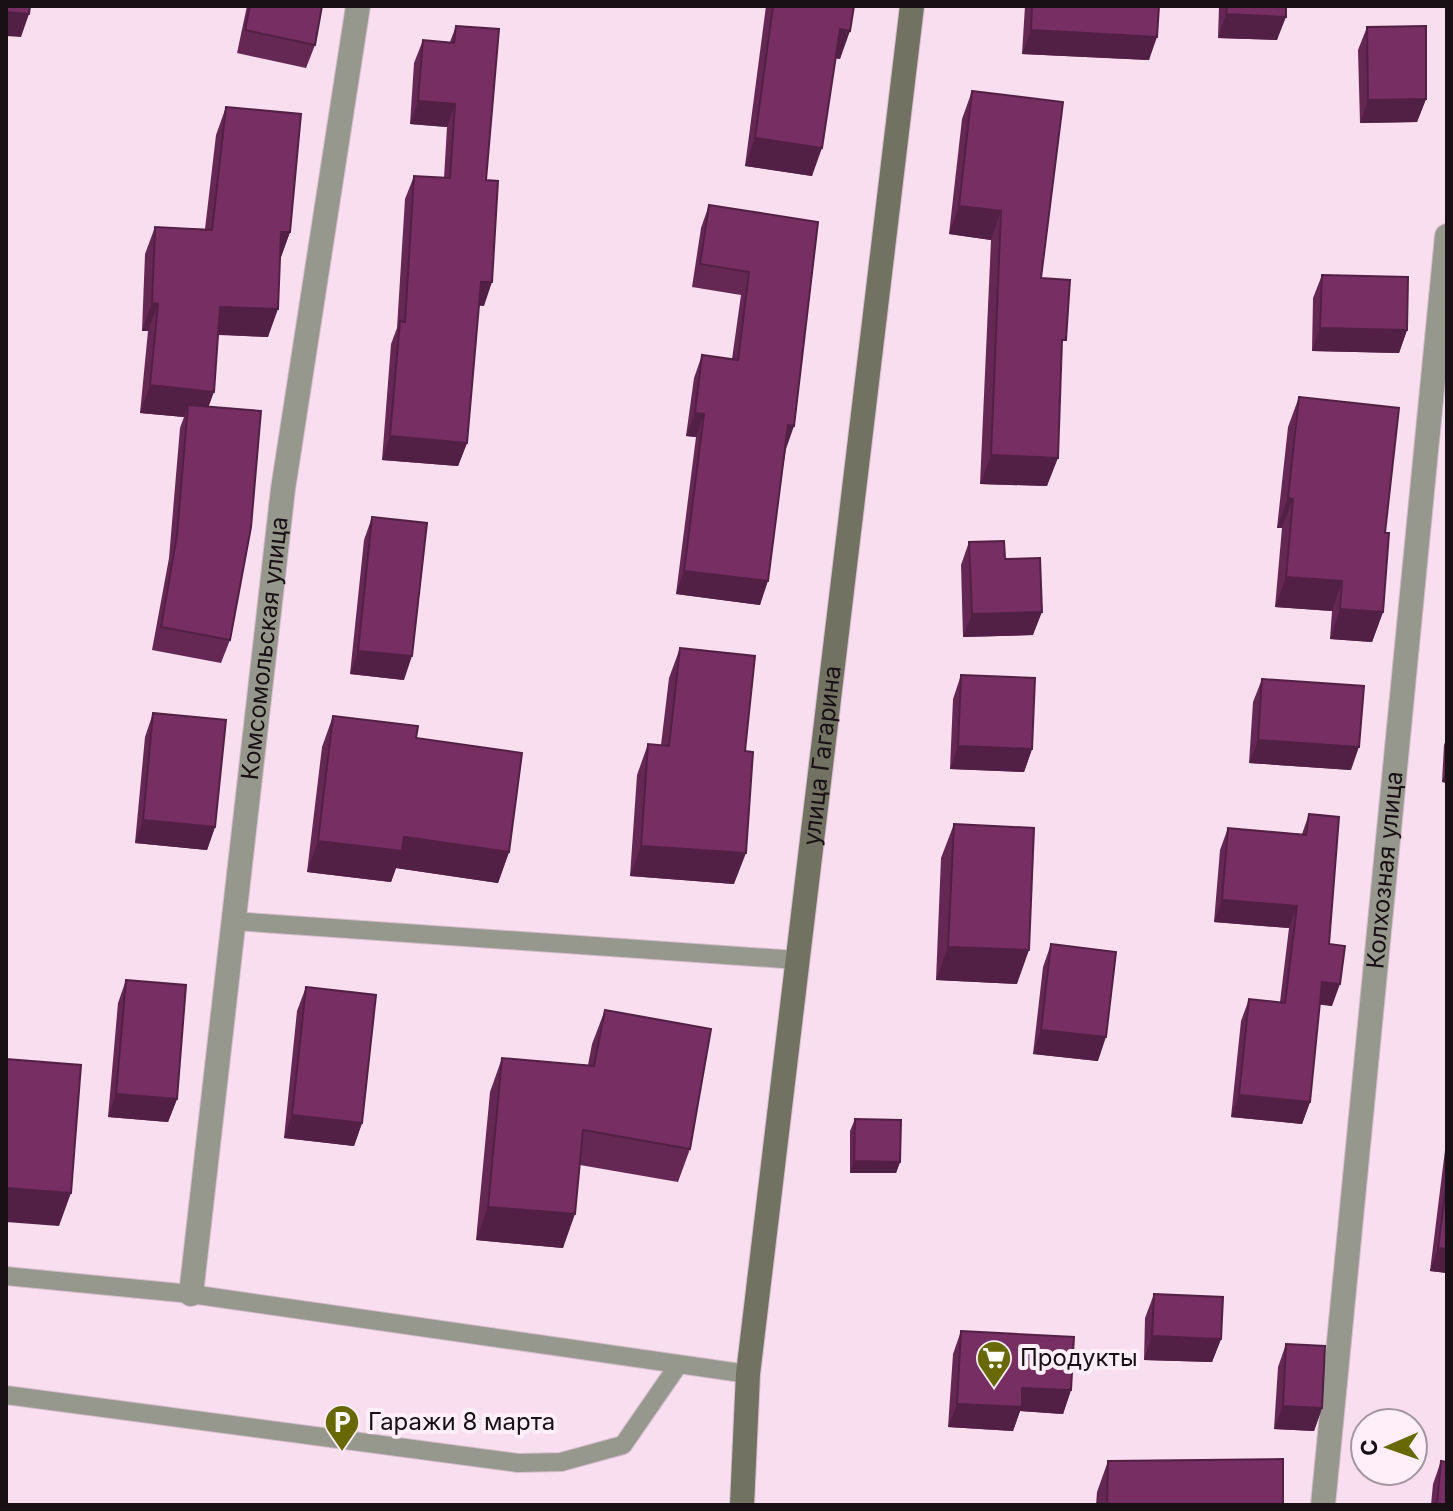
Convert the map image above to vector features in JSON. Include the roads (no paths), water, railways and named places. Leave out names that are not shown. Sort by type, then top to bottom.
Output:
[{"type":"main road","name":"улица Гагарина","points":[[742,1505],[748,1374],[912,6]]},
{"type":"street","name":"Комсомольская улица","points":[[191,1294],[283,489],[358,6]]},
{"type":"street","name":"Колхозная улица","points":[[1323,1505],[1447,236]]},
{"type":"lane","points":[[233,921],[797,960]]},
{"type":"lane","points":[[6,1276],[191,1294],[748,1374]]},
{"type":"lane","points":[[6,1395],[518,1463],[561,1462],[623,1445],[679,1364]]},
{"type":"place","name":"Продукты","points":[[994,1389]]},
{"type":"place","name":"Гаражи 8 марта","points":[[342,1453]]}]
